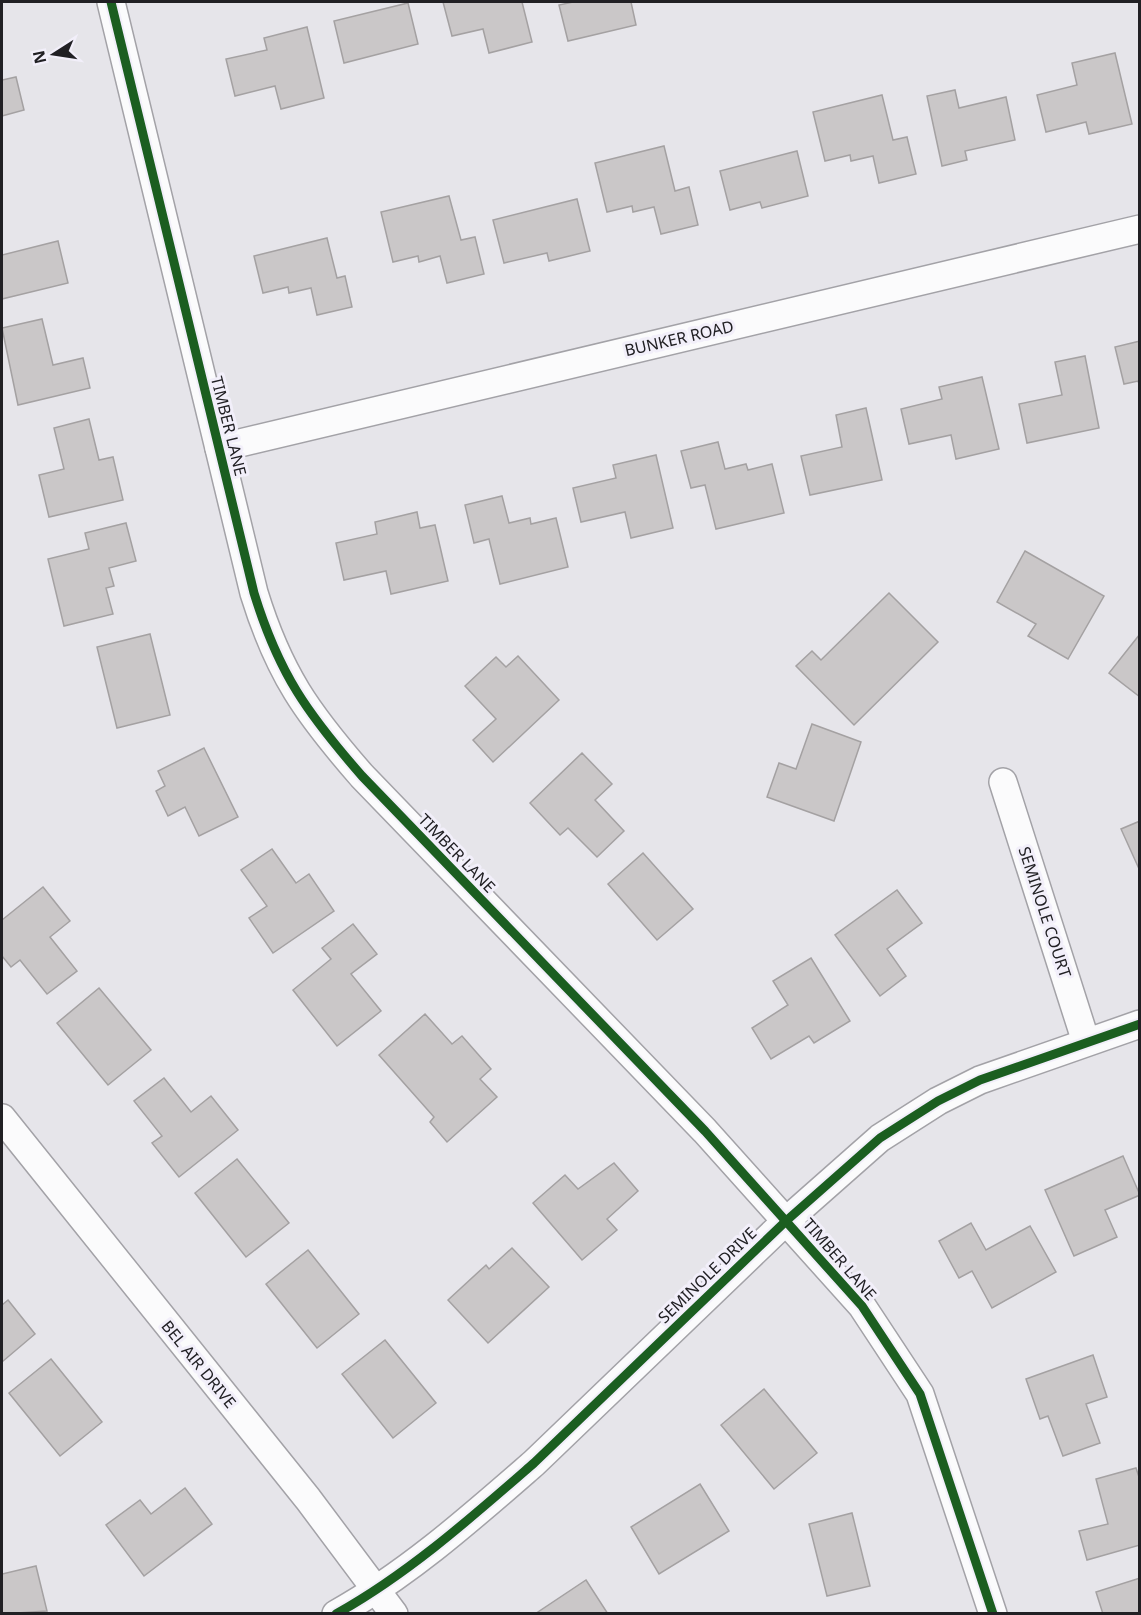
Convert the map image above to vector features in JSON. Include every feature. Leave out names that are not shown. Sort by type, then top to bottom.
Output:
[{"type":"street","name":"TIMBER LANE","points":[[111,2],[219,448],[267,633],[286,677],[315,722],[370,784],[705,1131],[862,1306],[920,1394],[993,1614]]},
{"type":"street","name":"BUNKER ROAD","points":[[219,448],[1140,229]]},
{"type":"street","name":"SEMINOLE COURT","points":[[1003,782],[1086,1042]]},
{"type":"street","name":"SEMINOLE DRIVE","points":[[336,1614],[377,1591],[534,1463],[786,1221],[880,1138],[938,1101],[980,1080],[1140,1024]]},
{"type":"street","name":"BEL AIR DRIVE","points":[[2,1118],[308,1499],[394,1614]]},
{"type":"building","points":[[443,2],[522,2],[532,42],[489,53],[483,29],[452,36]]},
{"type":"building","points":[[573,2],[631,2],[636,25],[568,41],[559,5]]},
{"type":"building","points":[[408,3],[418,44],[344,63],[334,21]]},
{"type":"building","points":[[307,27],[324,98],[281,109],[275,86],[235,96],[226,59],[267,50],[264,38]]},
{"type":"building","points":[[1115,53],[1132,124],[1089,134],[1086,122],[1046,132],[1037,95],[1077,85],[1072,63]]},
{"type":"building","points":[[16,77],[24,110],[2,116],[2,80]]},
{"type":"building","points":[[955,90],[959,108],[1006,97],[1015,140],[965,151],[967,160],[942,166],[927,96]]},
{"type":"building","points":[[882,95],[893,140],[907,137],[916,174],[879,183],[873,156],[851,161],[850,155],[825,161],[813,112]]},
{"type":"building","points":[[664,146],[675,191],[689,187],[698,225],[661,234],[654,207],[633,212],[632,206],[607,212],[595,163]]},
{"type":"building","points":[[797,151],[808,196],[762,208],[760,202],[730,210],[720,171]]},
{"type":"building","points":[[449,196],[461,240],[475,237],[484,274],[447,283],[440,256],[419,262],[418,256],[393,262],[381,212]]},
{"type":"building","points":[[577,199],[590,251],[549,261],[547,253],[504,263],[493,220]]},
{"type":"building","points":[[327,238],[337,278],[345,276],[352,307],[317,315],[311,288],[289,293],[288,287],[263,293],[254,256]]},
{"type":"building","points":[[58,241],[68,283],[2,299],[2,255]]},
{"type":"building","points":[[42,319],[53,365],[83,358],[90,388],[18,405],[2,328]]},
{"type":"building","points":[[1140,341],[1140,387],[1138,381],[1124,384],[1115,347]]},
{"type":"building","points":[[1085,356],[1099,428],[1027,443],[1019,404],[1062,395],[1055,362]]},
{"type":"building","points":[[982,377],[999,449],[956,459],[951,435],[909,444],[901,409],[942,399],[939,387]]},
{"type":"building","points":[[866,408],[882,480],[810,495],[801,456],[842,447],[836,415]]},
{"type":"building","points":[[89,419],[99,460],[113,457],[123,500],[49,517],[39,475],[64,469],[54,428]]},
{"type":"building","points":[[718,442],[725,469],[746,464],[748,470],[772,464],[784,513],[716,529],[705,485],[691,488],[681,451]]},
{"type":"building","points":[[656,455],[673,528],[631,538],[625,512],[581,522],[573,488],[616,478],[613,465]]},
{"type":"building","points":[[502,496],[509,523],[530,518],[531,524],[556,518],[568,567],[500,584],[489,539],[474,543],[465,505]]},
{"type":"building","points":[[417,512],[420,528],[435,525],[448,581],[391,594],[386,571],[344,580],[336,543],[377,534],[375,522]]},
{"type":"building","points":[[126,523],[136,561],[109,568],[114,586],[106,588],[113,614],[64,626],[48,559],[89,549],[85,533]]},
{"type":"building","points":[[1025,551],[1104,596],[1068,659],[1028,636],[1036,624],[997,602]]},
{"type":"building","points":[[889,593],[938,642],[854,725],[796,666],[812,651],[821,660]]},
{"type":"building","points":[[150,634],[170,715],[117,728],[97,647]]},
{"type":"building","points":[[1140,634],[1140,697],[1109,673]]},
{"type":"building","points":[[518,656],[559,700],[493,762],[473,740],[496,719],[465,686],[496,657],[506,667]]},
{"type":"building","points":[[812,724],[861,742],[834,821],[767,797],[779,763],[796,769]]},
{"type":"building","points":[[204,748],[238,817],[199,836],[185,807],[168,816],[156,791],[165,786],[158,771]]},
{"type":"building","points":[[582,753],[612,784],[595,800],[624,831],[597,857],[568,828],[560,835],[530,803]]},
{"type":"building","points":[[1140,821],[1140,871],[1121,829]]},
{"type":"building","points":[[272,849],[296,883],[309,874],[334,911],[273,953],[249,918],[267,906],[241,870]]},
{"type":"building","points":[[643,853],[693,909],[657,940],[608,884]]},
{"type":"building","points":[[43,887],[70,921],[50,937],[77,971],[47,994],[20,960],[11,967],[2,956],[2,920]]},
{"type":"building","points":[[897,890],[922,923],[887,949],[906,976],[880,996],[835,935]]},
{"type":"building","points":[[353,924],[377,954],[351,974],[381,1011],[337,1046],[293,990],[331,959],[322,948]]},
{"type":"building","points":[[811,958],[850,1021],[814,1043],[809,1036],[771,1059],[752,1028],[788,1005],[773,981]]},
{"type":"building","points":[[99,988],[151,1050],[108,1085],[57,1023]]},
{"type":"building","points":[[425,1014],[452,1044],[462,1036],[491,1069],[480,1079],[497,1097],[447,1142],[430,1122],[434,1117],[379,1055]]},
{"type":"building","points":[[164,1078],[191,1112],[211,1096],[238,1130],[179,1177],[152,1143],[162,1136],[134,1101]]},
{"type":"building","points":[[1123,1156],[1140,1195],[1105,1210],[1117,1237],[1074,1256],[1045,1190]]},
{"type":"building","points":[[237,1159],[289,1223],[246,1257],[195,1193]]},
{"type":"building","points":[[614,1163],[638,1191],[607,1219],[617,1230],[582,1260],[533,1203],[565,1175],[578,1189]]},
{"type":"building","points":[[971,1223],[986,1250],[1030,1226],[1056,1272],[992,1308],[972,1271],[959,1278],[939,1241]]},
{"type":"building","points":[[512,1248],[549,1287],[488,1343],[448,1300],[486,1265],[489,1269]]},
{"type":"building","points":[[308,1250],[359,1314],[317,1348],[266,1284]]},
{"type":"building","points":[[8,1300],[35,1334],[2,1362],[2,1305]]},
{"type":"building","points":[[385,1340],[436,1403],[393,1438],[342,1374]]},
{"type":"building","points":[[1093,1355],[1107,1397],[1086,1404],[1100,1443],[1063,1456],[1048,1416],[1040,1419],[1026,1379]]},
{"type":"building","points":[[51,1359],[102,1422],[60,1456],[9,1393]]},
{"type":"building","points":[[764,1389],[817,1453],[774,1489],[721,1425]]},
{"type":"building","points":[[1136,1468],[1140,1480],[1140,1545],[1087,1560],[1079,1531],[1108,1524],[1096,1479]]},
{"type":"building","points":[[700,1484],[729,1531],[659,1574],[631,1527]]},
{"type":"building","points":[[185,1488],[212,1524],[144,1576],[106,1525],[140,1500],[151,1514]]},
{"type":"building","points":[[852,1513],[870,1586],[827,1596],[809,1524]]},
{"type":"building","points":[[36,1566],[47,1611],[2,1614],[2,1574]]},
{"type":"building","points":[[1140,1578],[1140,1614],[1103,1614],[1096,1592]]},
{"type":"building","points":[[586,1580],[608,1614],[535,1614]]},
{"type":"cycle path","points":[[111,2],[254,593],[285,670],[310,712],[362,776],[705,1131],[862,1306],[920,1394],[993,1614]]},
{"type":"cycle path","points":[[336,1614],[414,1563],[534,1463],[786,1221],[880,1138],[938,1101],[980,1080],[1140,1024]]}]
